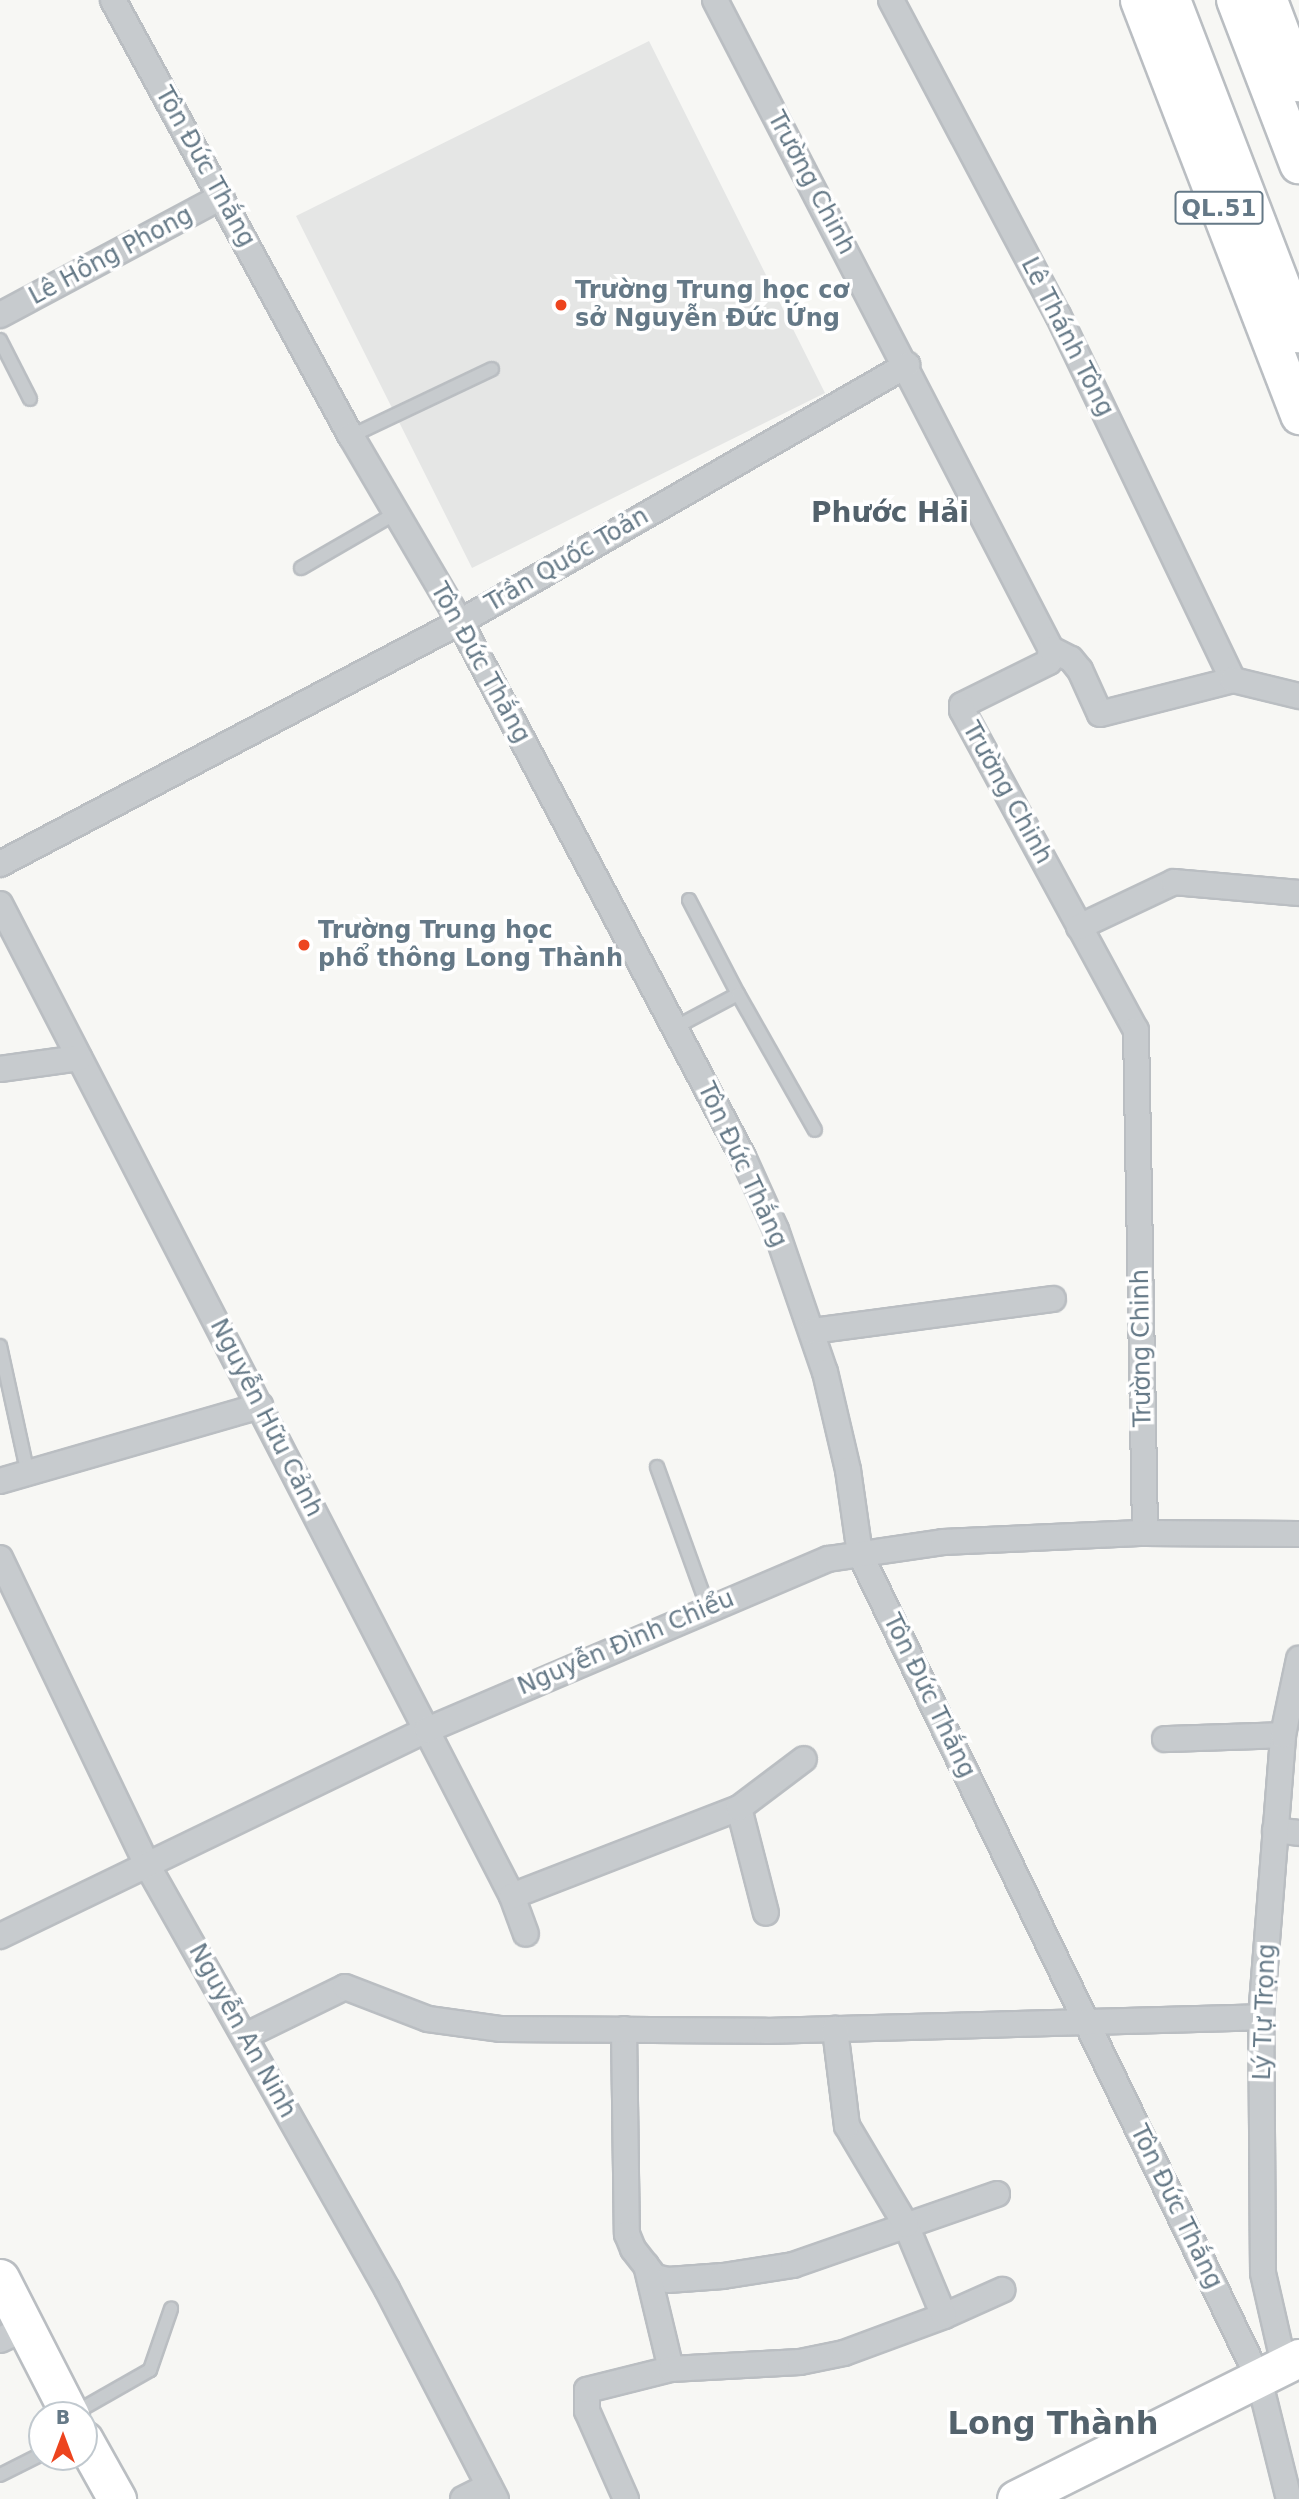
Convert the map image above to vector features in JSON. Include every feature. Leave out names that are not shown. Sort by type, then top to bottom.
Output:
[{"type":"highway","name":"QL.51","points":[[1171,0],[1299,333]]},
{"type":"highway","points":[[1236,0],[1299,164]]},
{"type":"main road","name":"QL.51","points":[[1139,0],[1299,415]]},
{"type":"main road","points":[[1268,0],[1299,82]]},
{"type":"main road","points":[[0,2278],[13,2334],[61,2401]]},
{"type":"main road","points":[[1016,2499],[1280,2367]]},
{"type":"main road","points":[[98,2465],[117,2499]]},
{"type":"street","name":"Tôn Đức Thắng","points":[[113,0],[351,436],[460,622],[743,1157],[812,1331],[848,1470],[860,1554],[1087,2021],[1280,2367]]},
{"type":"street","name":"Trường Chinh","points":[[715,0],[907,365],[1051,649],[1049,662],[962,705],[962,710],[1136,1030],[1145,1533]]},
{"type":"street","name":"Lê Thánh Tông","points":[[891,0],[1058,315],[1233,680]]},
{"type":"street","name":"Lê Hồng Phong","points":[[0,315],[221,197]]},
{"type":"street","name":"Trần Quốc Toản","points":[[0,864],[460,622],[907,365]]},
{"type":"street","points":[[1051,649],[1071,659],[1080,670],[1100,714],[1233,680],[1299,696]]},
{"type":"street","points":[[1079,927],[1174,882],[1299,893]]},
{"type":"street","name":"Nguyễn Hữu Cảnh","points":[[0,905],[512,1896],[526,1934]]},
{"type":"street","points":[[0,1069],[79,1058]]},
{"type":"street","points":[[812,1331],[1054,1298]]},
{"type":"street","points":[[0,1482],[260,1406]]},
{"type":"street","name":"Nguyễn Đình Chiểu","points":[[0,1936],[146,1863],[426,1730],[806,1566],[860,1554],[943,1542],[1145,1533],[1299,1534]]},
{"type":"street","name":"Nguyễn An Ninh","points":[[0,1558],[146,1863],[387,2289],[492,2492]]},
{"type":"street","name":"Lý Tự Trọng","points":[[1289,2499],[1280,2367],[1263,2273],[1261,2017],[1287,1832],[1283,1735],[1299,1659]]},
{"type":"street","points":[[1165,1739],[1283,1735]]},
{"type":"street","points":[[512,1896],[739,1808],[804,1759]]},
{"type":"street","points":[[739,1808],[766,1913]]},
{"type":"street","points":[[245,2036],[345,1987],[458,2025],[624,2029],[835,2029],[1261,2017]]},
{"type":"street","points":[[624,2029],[627,2234],[655,2277],[668,2280],[723,2276],[793,2265],[997,2194]]},
{"type":"street","points":[[835,2029],[847,2126],[906,2225],[944,2316]]},
{"type":"street","points":[[646,2265],[671,2369]]},
{"type":"street","points":[[626,2499],[587,2411],[587,2390],[671,2369],[800,2362],[844,2353],[944,2316],[1002,2290]]},
{"type":"street","points":[[463,2499],[492,2492]]},
{"type":"lane","points":[[0,340],[30,399]]},
{"type":"lane","points":[[351,436],[492,369]]},
{"type":"lane","points":[[301,568],[396,513]]},
{"type":"lane","points":[[689,900],[738,994],[815,1130]]},
{"type":"lane","points":[[674,1028],[738,994]]},
{"type":"lane","points":[[0,1346],[28,1475]]},
{"type":"lane","points":[[657,1467],[708,1608]]},
{"type":"lane","points":[[96,2401],[150,2370],[171,2309]]},
{"type":"lane","points":[[0,2475],[28,2461]]},
{"type":"shaded area","name":"Trường Trung học cơ sở Nguyễn Đức Ứng","points":[[649,41],[825,393],[472,568],[296,216]]},
{"type":"place","name":"Trường Trung học cơ sở Nguyễn Đức Ứng","points":[[561,305]]},
{"type":"place","name":"Trường Trung học phổ thông Long Thành","points":[[304,945]]},
{"type":"district","name":"Phước Hải","points":[[890,513]]},
{"type":"district","name":"Long Thành","points":[[1053,2423]]}]
